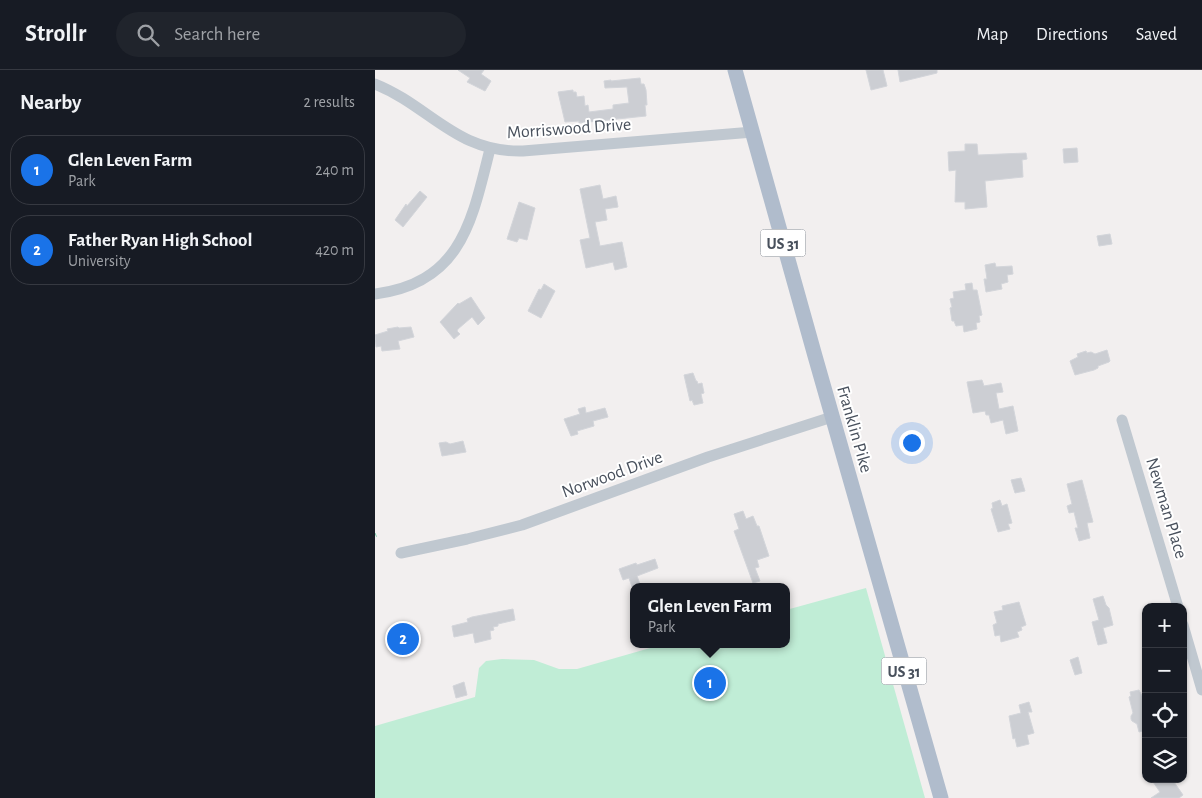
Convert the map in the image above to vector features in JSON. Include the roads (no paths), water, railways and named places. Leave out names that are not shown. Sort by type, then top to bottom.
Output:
[{"type":"main road","name":"Franklin Pike","points":[[735,70],[941,798]]},
{"type":"street","name":"Morriswood Drive","points":[[375,84],[388,90],[461,137],[490,149],[523,151],[753,132]]},
{"type":"street","points":[[375,294],[399,290],[418,282],[447,260],[470,224],[490,149]]},
{"type":"street","name":"Norwood Drive","points":[[401,553],[522,525],[708,457],[832,417]]},
{"type":"street","name":"Newman Place","points":[[1123,420],[1177,603]]},
{"type":"street","points":[[1187,639],[1202,690]]},
{"type":"place","name":"Father Ryan High School","points":[[403,639]]},
{"type":"place","name":"Glen Leven Farm","points":[[710,683]]}]
